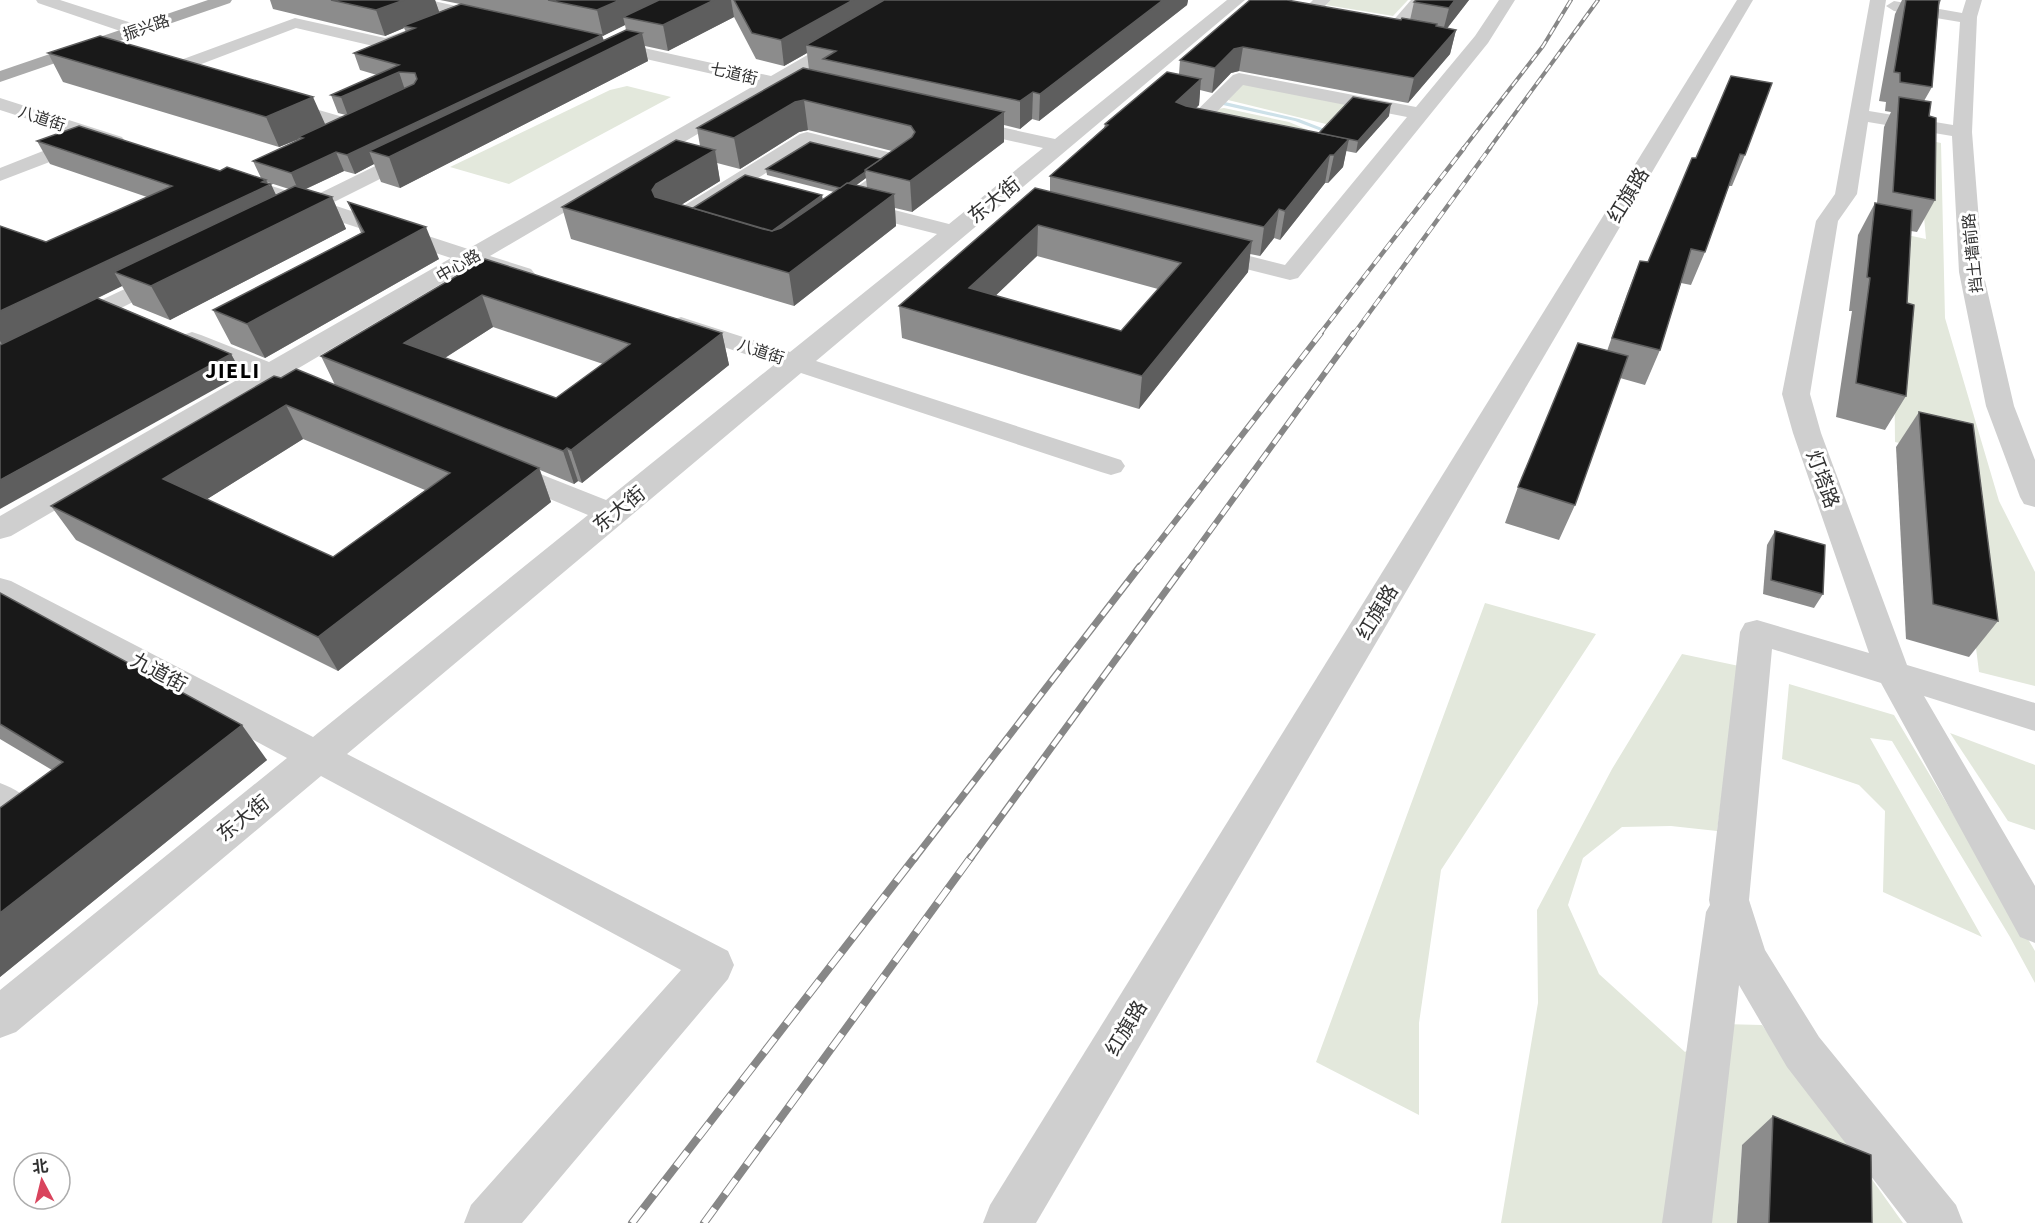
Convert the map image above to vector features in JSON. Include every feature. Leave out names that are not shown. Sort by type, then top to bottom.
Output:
[{"type":"main road","name":"振兴路","points":[[0,77],[224,0]]},
{"type":"street","points":[[44,0],[135,30]]},
{"type":"street","points":[[408,0],[511,23]]},
{"type":"street","points":[[196,81],[165,72],[295,23],[386,44],[484,0]]},
{"type":"street","name":"中心路","points":[[0,529],[915,0]]},
{"type":"street","points":[[1303,18],[1323,0]]},
{"type":"street","points":[[1412,37],[1385,33],[1420,0]]},
{"type":"street","points":[[1189,248],[1290,273],[1420,114],[1464,46],[1507,0]]},
{"type":"street","name":"红旗路","points":[[1008,1223],[1745,0]]},
{"type":"street","points":[[1878,2],[1972,10]]},
{"type":"street","name":"灯塔路","points":[[1878,2],[1846,194],[1827,221],[1796,394],[1807,434],[1893,674],[2035,924]]},
{"type":"street","name":"东大街","points":[[0,1017],[955,232],[1006,202],[1060,146],[1147,86],[1232,4]]},
{"type":"street","name":"挡土墙前路","points":[[1972,10],[1962,132],[1971,272],[2000,406],[2035,497]]},
{"type":"street","points":[[1282,15],[1325,22]]},
{"type":"street","name":"七道街","points":[[581,39],[604,44],[627,42],[796,87]]},
{"type":"street","points":[[597,65],[627,42]]},
{"type":"street","points":[[1233,136],[1191,127],[1239,79],[1420,114]]},
{"type":"street","points":[[1193,96],[1216,101]]},
{"type":"street","points":[[260,99],[350,125]]},
{"type":"street","name":"八道街","points":[[0,104],[133,147]]},
{"type":"street","points":[[318,140],[371,115]]},
{"type":"street","points":[[1860,115],[1962,132]]},
{"type":"street","points":[[945,120],[1060,146]]},
{"type":"street","points":[[0,175],[100,136]]},
{"type":"street","points":[[807,138],[904,162],[846,204],[777,254],[672,223],[807,138]]},
{"type":"street","points":[[279,221],[438,143]]},
{"type":"street","points":[[649,154],[680,162]]},
{"type":"street","points":[[1355,161],[1377,166]]},
{"type":"street","points":[[712,170],[766,184]]},
{"type":"street","points":[[232,174],[311,205],[549,282]]},
{"type":"street","points":[[823,198],[955,232]]},
{"type":"street","points":[[0,358],[182,268]]},
{"type":"street","points":[[107,306],[140,319]]},
{"type":"street","name":"八道街","points":[[661,319],[1111,466]]},
{"type":"street","points":[[172,332],[314,391]]},
{"type":"street","points":[[480,459],[612,514]]},
{"type":"street","name":"九道街","points":[[0,589],[713,965],[489,1223]]},
{"type":"street","points":[[1688,1223],[1729,900],[1757,632],[2035,717]]},
{"type":"street","points":[[0,799],[14,808],[0,819]]},
{"type":"street","points":[[1729,900],[1746,957],[1803,1052],[1938,1223]]},
{"type":"shaded area","points":[[1331,0],[1408,0],[1393,16],[1326,5]]},
{"type":"shaded area","points":[[1244,83],[1347,103],[1330,125],[1228,100]]},
{"type":"shaded area","points":[[627,86],[671,97],[509,184],[450,167],[610,90]]},
{"type":"shaded area","points":[[1224,108],[1289,122],[1315,133],[1202,125],[1218,109]]},
{"type":"shaded area","points":[[1917,138],[1941,143],[1945,318],[1999,501],[2035,572],[2035,686],[1979,672],[1952,455],[1895,442],[1893,232],[1926,239]]},
{"type":"shaded area","points":[[1485,603],[1596,634],[1441,870],[1419,1023],[1419,1115],[1316,1062]]},
{"type":"shaded area","points":[[1682,654],[1739,666],[1717,831],[1671,826],[1622,827],[1583,858],[1568,905],[1599,974],[1685,1052],[1722,1024],[1762,1025],[1903,1223],[1834,1223],[1742,1145],[1737,1223],[1501,1223],[1538,1003],[1537,910],[1612,769]]},
{"type":"shaded area","points":[[1789,684],[1894,715],[2035,951],[2035,983],[2010,937],[1892,741],[1870,738],[1982,937],[1883,892],[1885,811],[1859,785],[1782,759]]},
{"type":"shaded area","points":[[1950,733],[2035,765],[2035,830],[2008,821]]},
{"type":"building","points":[[331,0],[404,0],[376,10]]},
{"type":"building","points":[[548,0],[620,0],[597,10]]},
{"type":"building","points":[[659,0],[714,0],[663,25],[623,17]]},
{"type":"building","points":[[734,0],[853,0],[781,40],[752,33]]},
{"type":"building","points":[[884,0],[1163,0],[1040,94],[1033,92],[1020,101],[823,59],[836,51],[806,45]]},
{"type":"building","points":[[1250,0],[1287,0],[1437,24],[1436,26],[1456,30],[1414,78],[1243,47],[1234,49],[1215,68],[1180,60]]},
{"type":"building","points":[[1416,0],[1455,0],[1449,8],[1414,2]]},
{"type":"building","points":[[1906,0],[1939,0],[1932,87],[1900,82],[1900,73],[1894,72]]},
{"type":"building","points":[[461,4],[602,35],[347,155],[336,152],[291,173],[253,161],[303,138],[298,137],[414,84],[417,79],[415,73],[399,72],[341,97],[331,95],[399,65],[354,53],[415,28],[403,26]]},
{"type":"building","points":[[626,30],[642,33],[389,157],[369,151]]},
{"type":"building","points":[[100,36],[313,97],[266,117],[48,53]]},
{"type":"building","points":[[803,68],[1004,112],[910,181],[865,170],[912,137],[915,132],[911,126],[804,100],[795,102],[734,138],[697,128]]},
{"type":"building","points":[[1167,72],[1201,79],[1176,102],[1186,106],[1349,139],[1334,155],[1330,155],[1285,211],[1279,209],[1264,227],[1050,176],[1108,125],[1105,124]]},
{"type":"building","points":[[1731,76],[1772,83],[1745,155],[1740,154],[1705,252],[1691,249],[1660,350],[1612,338],[1640,261],[1648,262],[1692,158],[1696,158]]},
{"type":"building","points":[[1353,97],[1391,104],[1358,141],[1319,133]]},
{"type":"building","points":[[1899,97],[1931,102],[1929,116],[1936,118],[1935,200],[1893,192]]},
{"type":"building","points":[[79,126],[220,171],[227,167],[266,180],[262,182],[271,184],[0,311],[0,226],[46,242],[172,186],[37,141]]},
{"type":"building","points":[[676,140],[715,150],[656,184],[652,190],[655,197],[763,229],[772,231],[781,228],[847,183],[894,194],[789,273],[562,207]]},
{"type":"building","points":[[810,142],[881,159],[840,188],[766,169]]},
{"type":"building","points":[[745,175],[822,195],[772,231],[693,208]]},
{"type":"building","points":[[295,186],[332,197],[151,286],[114,272]]},
{"type":"building","points":[[1035,188],[1252,241],[1142,376],[899,306]],"holes":[[[1038,225],[1181,263],[1121,331],[969,288]]]},
{"type":"building","points":[[348,202],[426,227],[247,324],[213,310],[364,232]]},
{"type":"building","points":[[1875,203],[1912,210],[1907,303],[1914,305],[1906,396],[1856,383],[1870,278],[1867,277]]},
{"type":"building","points":[[485,259],[722,333],[571,450],[567,448],[563,451],[321,356]],"holes":[[[482,295],[630,344],[556,398],[404,343]]]},
{"type":"building","points":[[97,298],[231,354],[0,480],[0,345]]},
{"type":"building","points":[[1578,343],[1628,356],[1575,505],[1518,487]]},
{"type":"building","points":[[296,369],[539,468],[318,637],[51,506],[274,376],[281,378]],"holes":[[[286,405],[450,473],[333,557],[163,479]]]},
{"type":"building","points":[[1919,412],[1973,424],[1998,621],[1933,604]]},
{"type":"building","points":[[1775,531],[1825,545],[1823,594],[1771,580]]},
{"type":"building","points":[[0,593],[242,725],[0,913],[0,808],[63,762],[0,724]]},
{"type":"building","points":[[1773,1116],[1871,1155],[1872,1223],[1769,1223]]},
{"type":"waterway","points":[[1225,104],[1297,120],[1334,134]]},
{"type":"railway","points":[[1463,149],[1543,46],[1571,0]]},
{"type":"railway","points":[[1489,149],[1598,0]]},
{"type":"railway","points":[[1319,335],[1464,148]]},
{"type":"railway","points":[[1353,335],[1490,148]]},
{"type":"railway","points":[[1139,568],[1321,333]]},
{"type":"railway","points":[[1183,568],[1354,333]]},
{"type":"railway","points":[[914,859],[1140,566]]},
{"type":"railway","points":[[970,859],[1184,566]]},
{"type":"railway","points":[[632,1223],[915,857]]},
{"type":"railway","points":[[704,1223],[971,857]]},
{"type":"district","name":"JIELI","points":[[233,370]]}]
